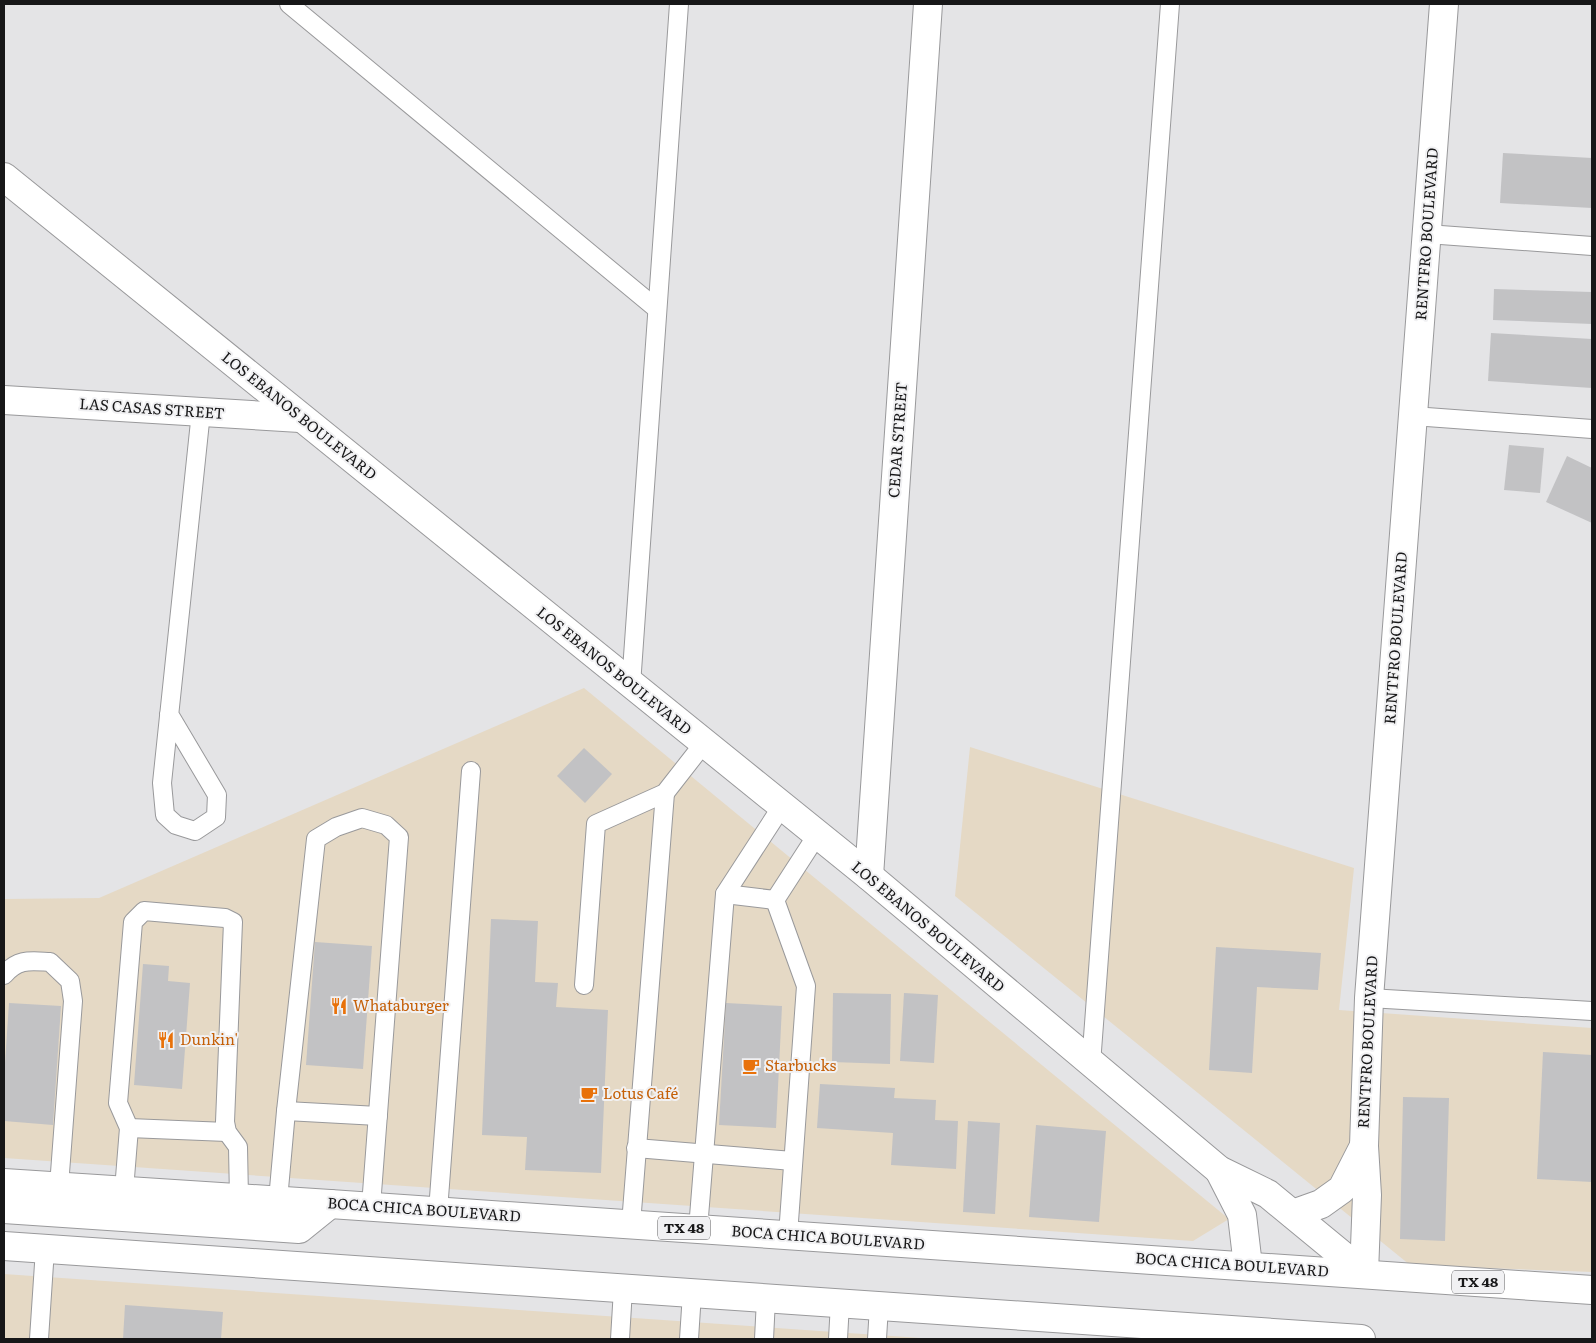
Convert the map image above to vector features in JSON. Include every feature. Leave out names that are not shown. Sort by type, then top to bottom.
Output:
[{"type":"street","name":"CEDAR STREET","points":[[869,876],[928,4]]},
{"type":"street","name":"RENTFRO BOULEVARD","points":[[1364,1273],[1367,1195],[1364,1146],[1369,998],[1444,4]]},
{"type":"street","name":"LOS EBANOS BOULEVARD","points":[[4,177],[869,876],[1219,1170],[1268,1194],[1364,1273]]},
{"type":"street","name":"LAS CASAS STREET","points":[[4,400],[300,418]]},
{"type":"street","points":[[1293,1214],[1320,1204],[1342,1189],[1364,1146]]},
{"type":"street","name":"LOS EBANOS BOULEVARD","points":[[1219,1170],[1242,1215],[1248,1266]]},
{"type":"street","name":"BOCA CHICA BOULEVARD","points":[[4,1183],[371,1206],[1592,1290]]},
{"type":"street","points":[[4,1209],[299,1229],[330,1204]]},
{"type":"street","points":[[4,1246],[879,1306],[1176,1333],[1361,1339]]},
{"type":"lane","points":[[289,4],[657,309]]},
{"type":"lane","points":[[631,685],[679,4]]},
{"type":"lane","points":[[1091,1064],[1170,4]]},
{"type":"lane","points":[[1427,234],[1592,246]]},
{"type":"lane","points":[[169,714],[217,795],[216,817],[195,831],[176,825],[165,815],[162,783],[169,714],[201,412]]},
{"type":"lane","points":[[1413,416],[1592,429]]},
{"type":"lane","points":[[584,985],[596,824],[665,793],[704,743]]},
{"type":"lane","points":[[438,1211],[471,771]]},
{"type":"lane","points":[[631,1224],[665,793]]},
{"type":"lane","points":[[698,1229],[725,894],[782,806]]},
{"type":"lane","points":[[278,1200],[316,839],[336,828],[362,818],[386,825],[399,837],[371,1206]]},
{"type":"lane","points":[[774,900],[817,835]]},
{"type":"lane","points":[[725,894],[774,900]]},
{"type":"lane","points":[[774,900],[806,986],[788,1235]]},
{"type":"lane","points":[[124,1190],[129,1128],[118,1103],[133,922],[144,911],[226,918],[233,922],[226,1122],[227,1132],[238,1147],[239,1198]]},
{"type":"lane","points":[[4,975],[8,970],[24,961],[50,962],[70,981],[73,1001],[59,1186]]},
{"type":"lane","points":[[1369,998],[1592,1011]]},
{"type":"lane","points":[[286,1111],[378,1116]]},
{"type":"lane","points":[[129,1128],[227,1132]]},
{"type":"lane","points":[[636,1148],[793,1161]]},
{"type":"lane","points":[[39,1339],[45,1249]]},
{"type":"lane","points":[[620,1339],[623,1289]]},
{"type":"lane","points":[[690,1339],[692,1293]]},
{"type":"lane","points":[[764,1339],[766,1299]]},
{"type":"lane","points":[[838,1339],[840,1304]]},
{"type":"lane","points":[[877,1339],[879,1306]]},
{"type":"shaded area","points":[[584,688],[1229,1219],[1193,1241],[4,1158],[4,899],[99,898]]},
{"type":"shaded area","points":[[970,747],[1354,868],[1339,1010],[1592,1028],[1592,1272],[1410,1265],[955,896]]},
{"type":"shaded area","points":[[4,1274],[935,1339],[4,1339]]},
{"type":"building","points":[[1503,153],[1592,158],[1592,208],[1500,203]]},
{"type":"building","points":[[1494,289],[1592,292],[1592,324],[1493,320]]},
{"type":"building","points":[[1491,333],[1592,339],[1592,388],[1488,381]]},
{"type":"building","points":[[1509,445],[1544,448],[1540,493],[1504,490]]},
{"type":"building","points":[[1567,456],[1592,468],[1592,523],[1546,502]]},
{"type":"building","points":[[584,748],[612,774],[585,803],[557,776]]},
{"type":"building","points":[[491,919],[538,921],[535,982],[558,983],[556,1007],[608,1010],[601,1173],[525,1170],[527,1137],[482,1135]]},
{"type":"building","name":"Whataburger","points":[[315,942],[372,946],[363,1069],[306,1065]]},
{"type":"building","points":[[1216,947],[1321,953],[1318,990],[1257,987],[1252,1073],[1209,1070]]},
{"type":"building","points":[[143,964],[169,966],[168,981],[190,983],[182,1089],[134,1085]]},
{"type":"building","points":[[833,993],[891,994],[890,1064],[832,1062]]},
{"type":"building","points":[[904,993],[938,995],[934,1063],[900,1061]]},
{"type":"building","points":[[9,1003],[61,1006],[53,1125],[4,1121],[4,1078]]},
{"type":"building","name":"Starbucks","points":[[726,1003],[782,1006],[776,1128],[719,1125]]},
{"type":"building","points":[[1543,1052],[1592,1055],[1592,1182],[1537,1179]]},
{"type":"building","points":[[820,1084],[895,1088],[894,1098],[936,1100],[935,1120],[958,1121],[956,1169],[891,1165],[893,1133],[817,1128]]},
{"type":"building","points":[[1403,1097],[1449,1098],[1445,1241],[1400,1239]]},
{"type":"building","points":[[968,1121],[1000,1123],[995,1214],[963,1212]]},
{"type":"building","points":[[1036,1125],[1106,1131],[1099,1222],[1029,1217]]},
{"type":"building","points":[[125,1305],[223,1312],[221,1339],[123,1339]]},
{"type":"place","name":"Whataburger","points":[[339,1006]]},
{"type":"place","name":"Dunkin'","points":[[166,1040]]},
{"type":"place","name":"Starbucks","points":[[751,1066]]},
{"type":"place","name":"Lotus Café","points":[[589,1094]]}]
